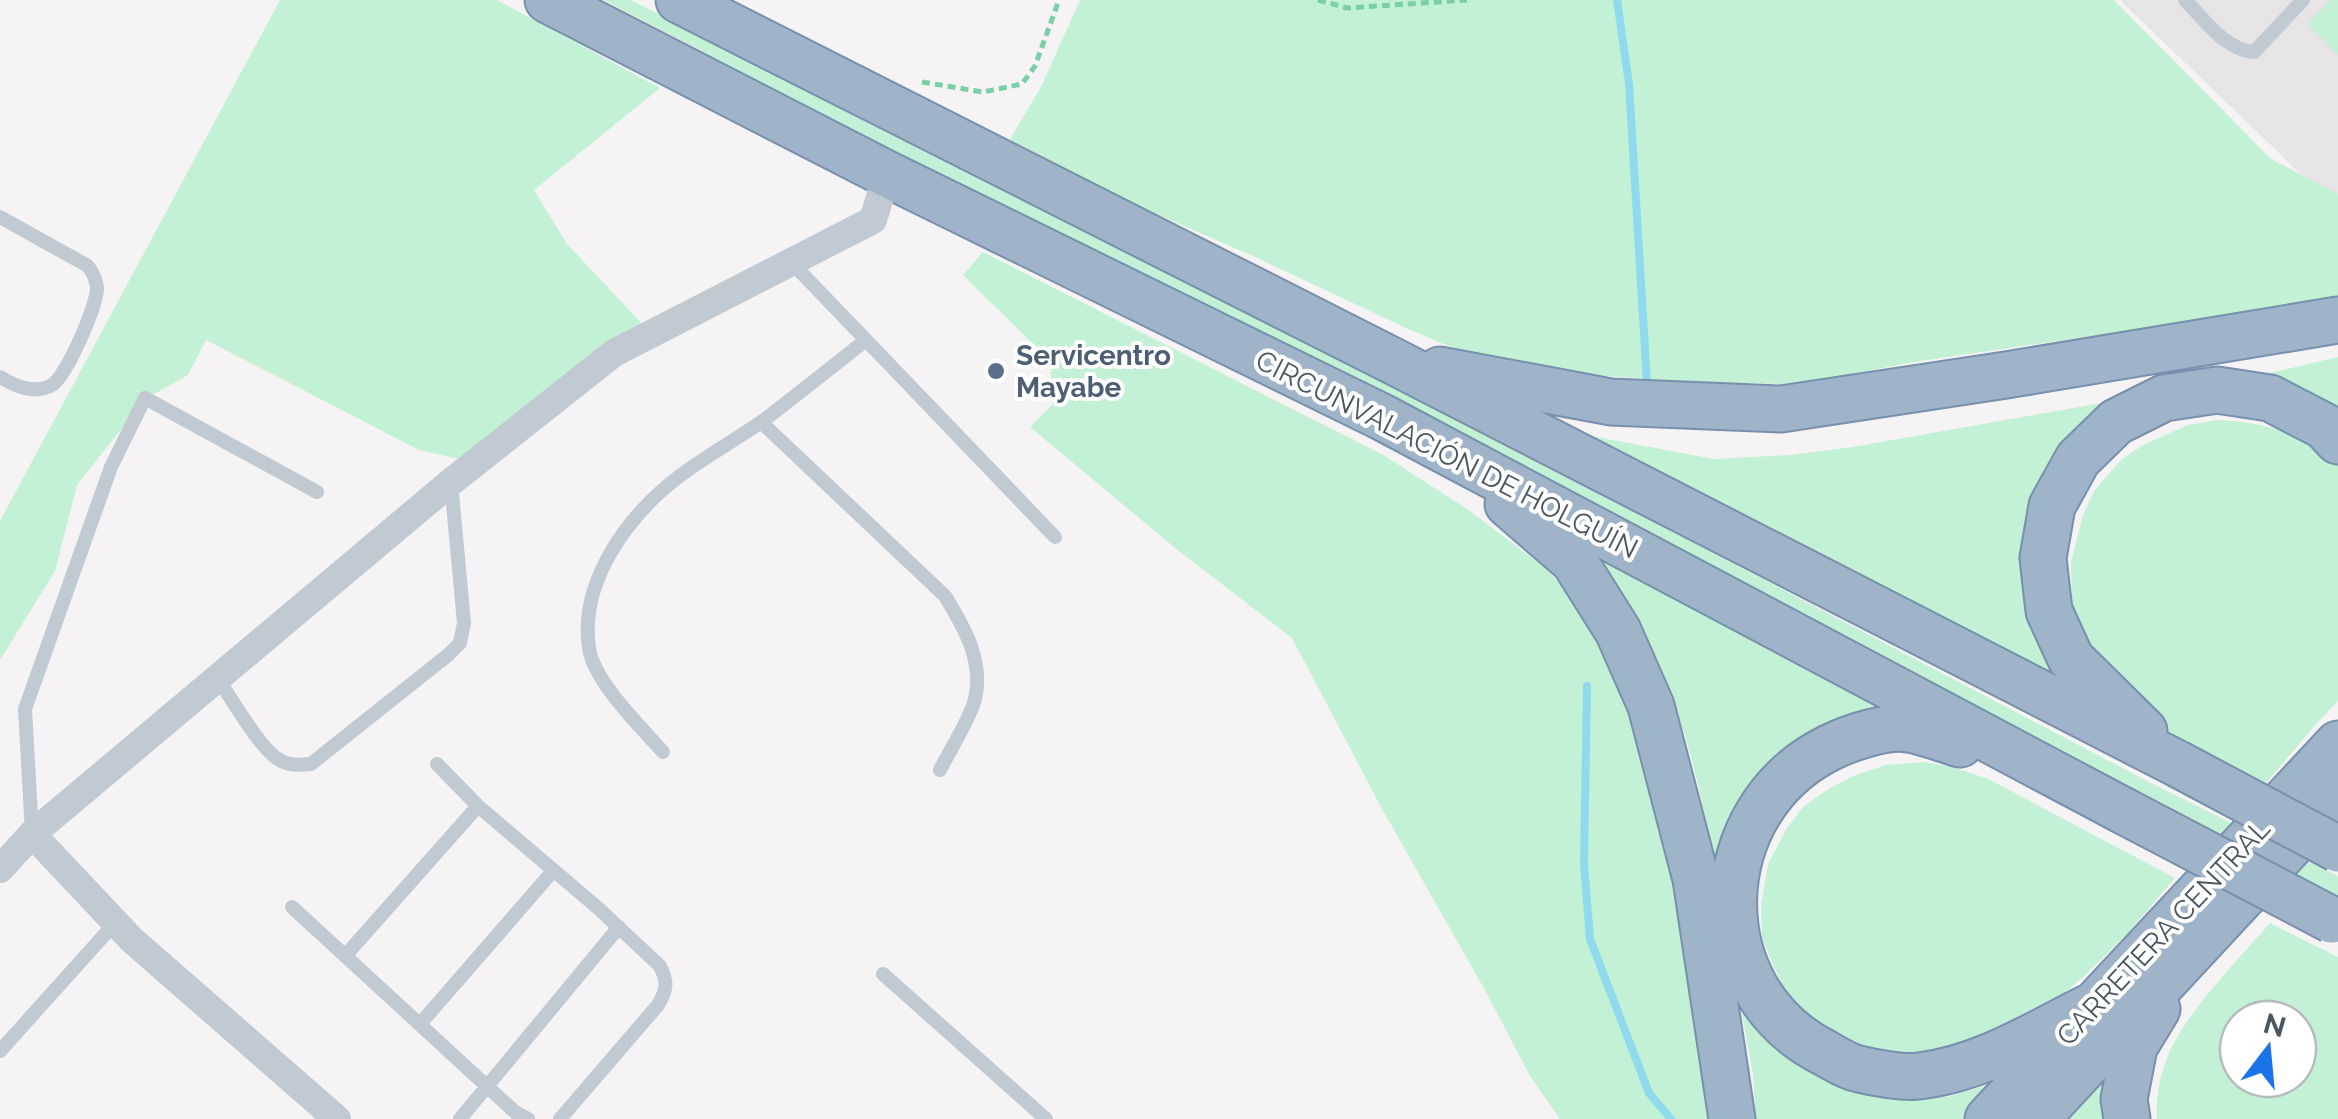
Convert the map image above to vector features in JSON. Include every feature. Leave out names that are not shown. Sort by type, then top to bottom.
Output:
[{"type":"highway","name":"CIRCUNVALACIÓN DE HOLGUÍN","points":[[548,0],[887,174],[1382,418],[2336,923]]},
{"type":"highway","name":"CIRCUNVALACIÓN DE HOLGUÍN","points":[[678,0],[1393,361],[2338,849]]},
{"type":"highway","points":[[1393,361],[1611,402],[1781,409],[2338,320]]},
{"type":"highway","points":[[2178,764],[2071,660],[2049,611],[2042,558],[2052,506],[2078,459],[2116,422],[2164,398],[2216,390],[2270,398],[2324,426],[2338,442]]},
{"type":"highway","points":[[1382,418],[1507,503],[1574,561],[1618,631],[1650,706],[1696,879],[1732,1119]]},
{"type":"highway","points":[[2094,1006],[1976,1063],[1917,1076],[1856,1069],[1802,1042],[1761,998],[1739,949],[1732,896],[1742,844],[1768,797],[1806,760],[1853,736],[1906,728],[1957,743],[2124,811]]},
{"type":"highway","name":"CARRETERA CENTRAL","points":[[1988,1119],[2338,744]]},
{"type":"highway","name":"CARRETERA CENTRAL","points":[[2036,1119],[2338,794]]},
{"type":"highway","points":[[2127,1119],[2124,1099],[2134,1047],[2194,949]]},
{"type":"street","points":[[0,869],[32,834],[451,482],[614,354],[873,220],[887,174]]},
{"type":"street","points":[[32,834],[132,940],[337,1119]]},
{"type":"lane","points":[[2184,0],[2232,46],[2254,52],[2303,0]]},
{"type":"lane","points":[[0,218],[88,266],[95,276],[97,290],[62,374],[52,385],[37,390],[18,387],[0,377]]},
{"type":"lane","points":[[792,264],[1055,538]]},
{"type":"lane","points":[[663,752],[604,682],[589,650],[590,604],[602,568],[629,523],[678,476],[761,422],[866,340]]},
{"type":"lane","points":[[32,834],[25,708],[111,467],[145,398],[317,492]]},
{"type":"lane","points":[[761,422],[945,596],[964,627],[976,662],[975,700],[940,770]]},
{"type":"lane","points":[[218,679],[268,750],[280,761],[296,766],[311,764],[448,655],[460,642],[464,624],[451,482]]},
{"type":"lane","points":[[438,764],[478,806],[660,966],[667,984],[658,1005],[560,1119]]},
{"type":"lane","points":[[345,956],[478,806]]},
{"type":"lane","points":[[420,1024],[553,871]]},
{"type":"lane","points":[[292,907],[515,1112],[528,1119]]},
{"type":"lane","points":[[0,1051],[116,922]]},
{"type":"lane","points":[[460,1119],[618,927]]},
{"type":"lane","points":[[884,974],[1041,1118]]},
{"type":"path","points":[[909,80],[983,92],[1022,84],[1035,66],[1059,0]]},
{"type":"path","points":[[1318,0],[1347,8],[1467,0]]},
{"type":"shaded area","points":[[2120,0],[2338,0],[2338,210]]},
{"type":"green space","points":[[280,0],[497,0],[660,88],[534,190],[567,244],[645,327],[473,462],[419,450],[206,340],[188,375],[145,399],[77,485],[55,571],[0,660],[0,521]]},
{"type":"green space","points":[[604,0],[631,0],[659,14],[887,133],[1391,384],[2149,782],[2338,876],[2338,901]]},
{"type":"green space","points":[[1080,0],[2114,0],[2271,159],[2338,194],[2338,304],[1914,362],[1800,384],[1574,374],[1472,356],[1005,148],[1042,85]]},
{"type":"green space","points":[[2330,0],[2338,0],[2338,55],[2308,24]]},
{"type":"green space","points":[[983,252],[1385,456],[1470,511],[1544,567],[1587,612],[1613,653],[1667,830],[1673,884],[1719,1119],[1560,1119],[1530,1076],[1292,638],[1175,548],[1030,427],[1053,404],[1050,361],[963,275]]},
{"type":"green space","points":[[2338,357],[2338,425],[2163,396],[2048,506],[2085,709],[1570,432],[1714,459],[1790,455],[2266,374]]},
{"type":"green space","points":[[2218,420],[2282,431],[2311,444],[2338,463],[2338,701],[2261,789],[2172,745],[2081,637],[2072,607],[2071,562],[2083,515],[2094,491],[2121,460],[2143,445],[2188,425]]},
{"type":"green space","points":[[1564,534],[1931,722],[1766,796],[1736,960],[1896,1094],[1948,1097],[2004,1076],[1965,1119],[1756,1119],[1753,1073],[1699,788],[1685,735],[1664,682]]},
{"type":"green space","points":[[1923,762],[1988,779],[2175,878],[2127,934],[2031,1021],[1943,1062],[1860,1053],[1792,1002],[1762,937],[1761,906],[1768,864],[1803,807],[1853,776],[1886,765]]},
{"type":"green space","points":[[2270,923],[2338,957],[2338,1119],[2157,1119],[2160,1081],[2175,1041],[2228,970]]},
{"type":"green space","points":[[2108,1070],[2121,1119],[2060,1119]]},
{"type":"waterway","points":[[1617,0],[1629,84],[1647,383]]},
{"type":"waterway","points":[[1587,686],[1584,863],[1590,939],[1649,1093],[1671,1119]]},
{"type":"place","name":"Servicentro Mayabe","points":[[996,371]]}]
